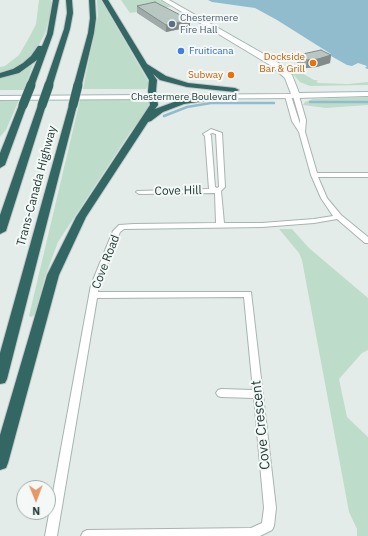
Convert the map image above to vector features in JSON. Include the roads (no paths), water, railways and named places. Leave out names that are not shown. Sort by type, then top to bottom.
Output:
[{"type":"highway","points":[[0,165],[50,34],[56,0]]},
{"type":"highway","name":"Trans-Canada Highway","points":[[0,231],[66,29],[70,13],[69,0]]},
{"type":"highway","name":"Trans-Canada Highway","points":[[0,379],[91,34],[93,18],[92,0]]},
{"type":"highway","points":[[105,0],[153,80],[152,94],[154,105],[143,124]]},
{"type":"highway","points":[[0,76],[16,71],[26,65],[34,58],[50,34]]},
{"type":"highway","points":[[143,63],[163,78],[169,80],[202,88],[234,90]]},
{"type":"highway","points":[[0,464],[53,275],[81,217],[130,139],[143,124],[160,110],[175,104],[202,98],[227,96]]},
{"type":"highway","points":[[0,146],[15,126]]},
{"type":"main road","points":[[165,0],[273,62],[282,71],[280,74],[291,93]]},
{"type":"main road","name":"Chestermere Boulevard","points":[[0,92],[227,96],[368,89]]},
{"type":"main road","name":"Chestermere Boulevard","points":[[0,98],[234,90],[291,93],[368,94]]},
{"type":"street","points":[[291,93],[303,120],[302,132],[314,175],[324,198],[338,217],[368,241]]},
{"type":"street","points":[[218,191],[212,188],[208,136],[206,134],[211,131],[219,133],[222,187],[218,191],[220,226]]},
{"type":"street","points":[[314,175],[368,175]]},
{"type":"street","name":"Cove Hill","points":[[139,192],[218,191]]},
{"type":"street","name":"Cove Road","points":[[51,536],[95,285],[112,240],[117,231],[122,227],[220,226],[294,223],[338,217]]},
{"type":"street","name":"Cove Crescent","points":[[87,536],[252,534],[268,526],[270,508],[257,394],[248,294],[94,294]]},
{"type":"street","points":[[221,393],[257,394]]},
{"type":"water","points":[[208,0],[368,0],[368,69],[365,68],[367,66],[358,63],[352,66],[347,65],[277,20],[255,8],[212,2]]},
{"type":"waterway","points":[[310,102],[368,102]]},
{"type":"waterway","points":[[164,116],[187,107],[211,103],[274,103]]},
{"type":"place","name":"Chestermere Fire Hall","points":[[172,24]]},
{"type":"place","name":"Fruiticana","points":[[181,51]]},
{"type":"place","name":"Dockside Bar & Grill","points":[[313,63]]},
{"type":"place","name":"Subway","points":[[231,75]]}]
